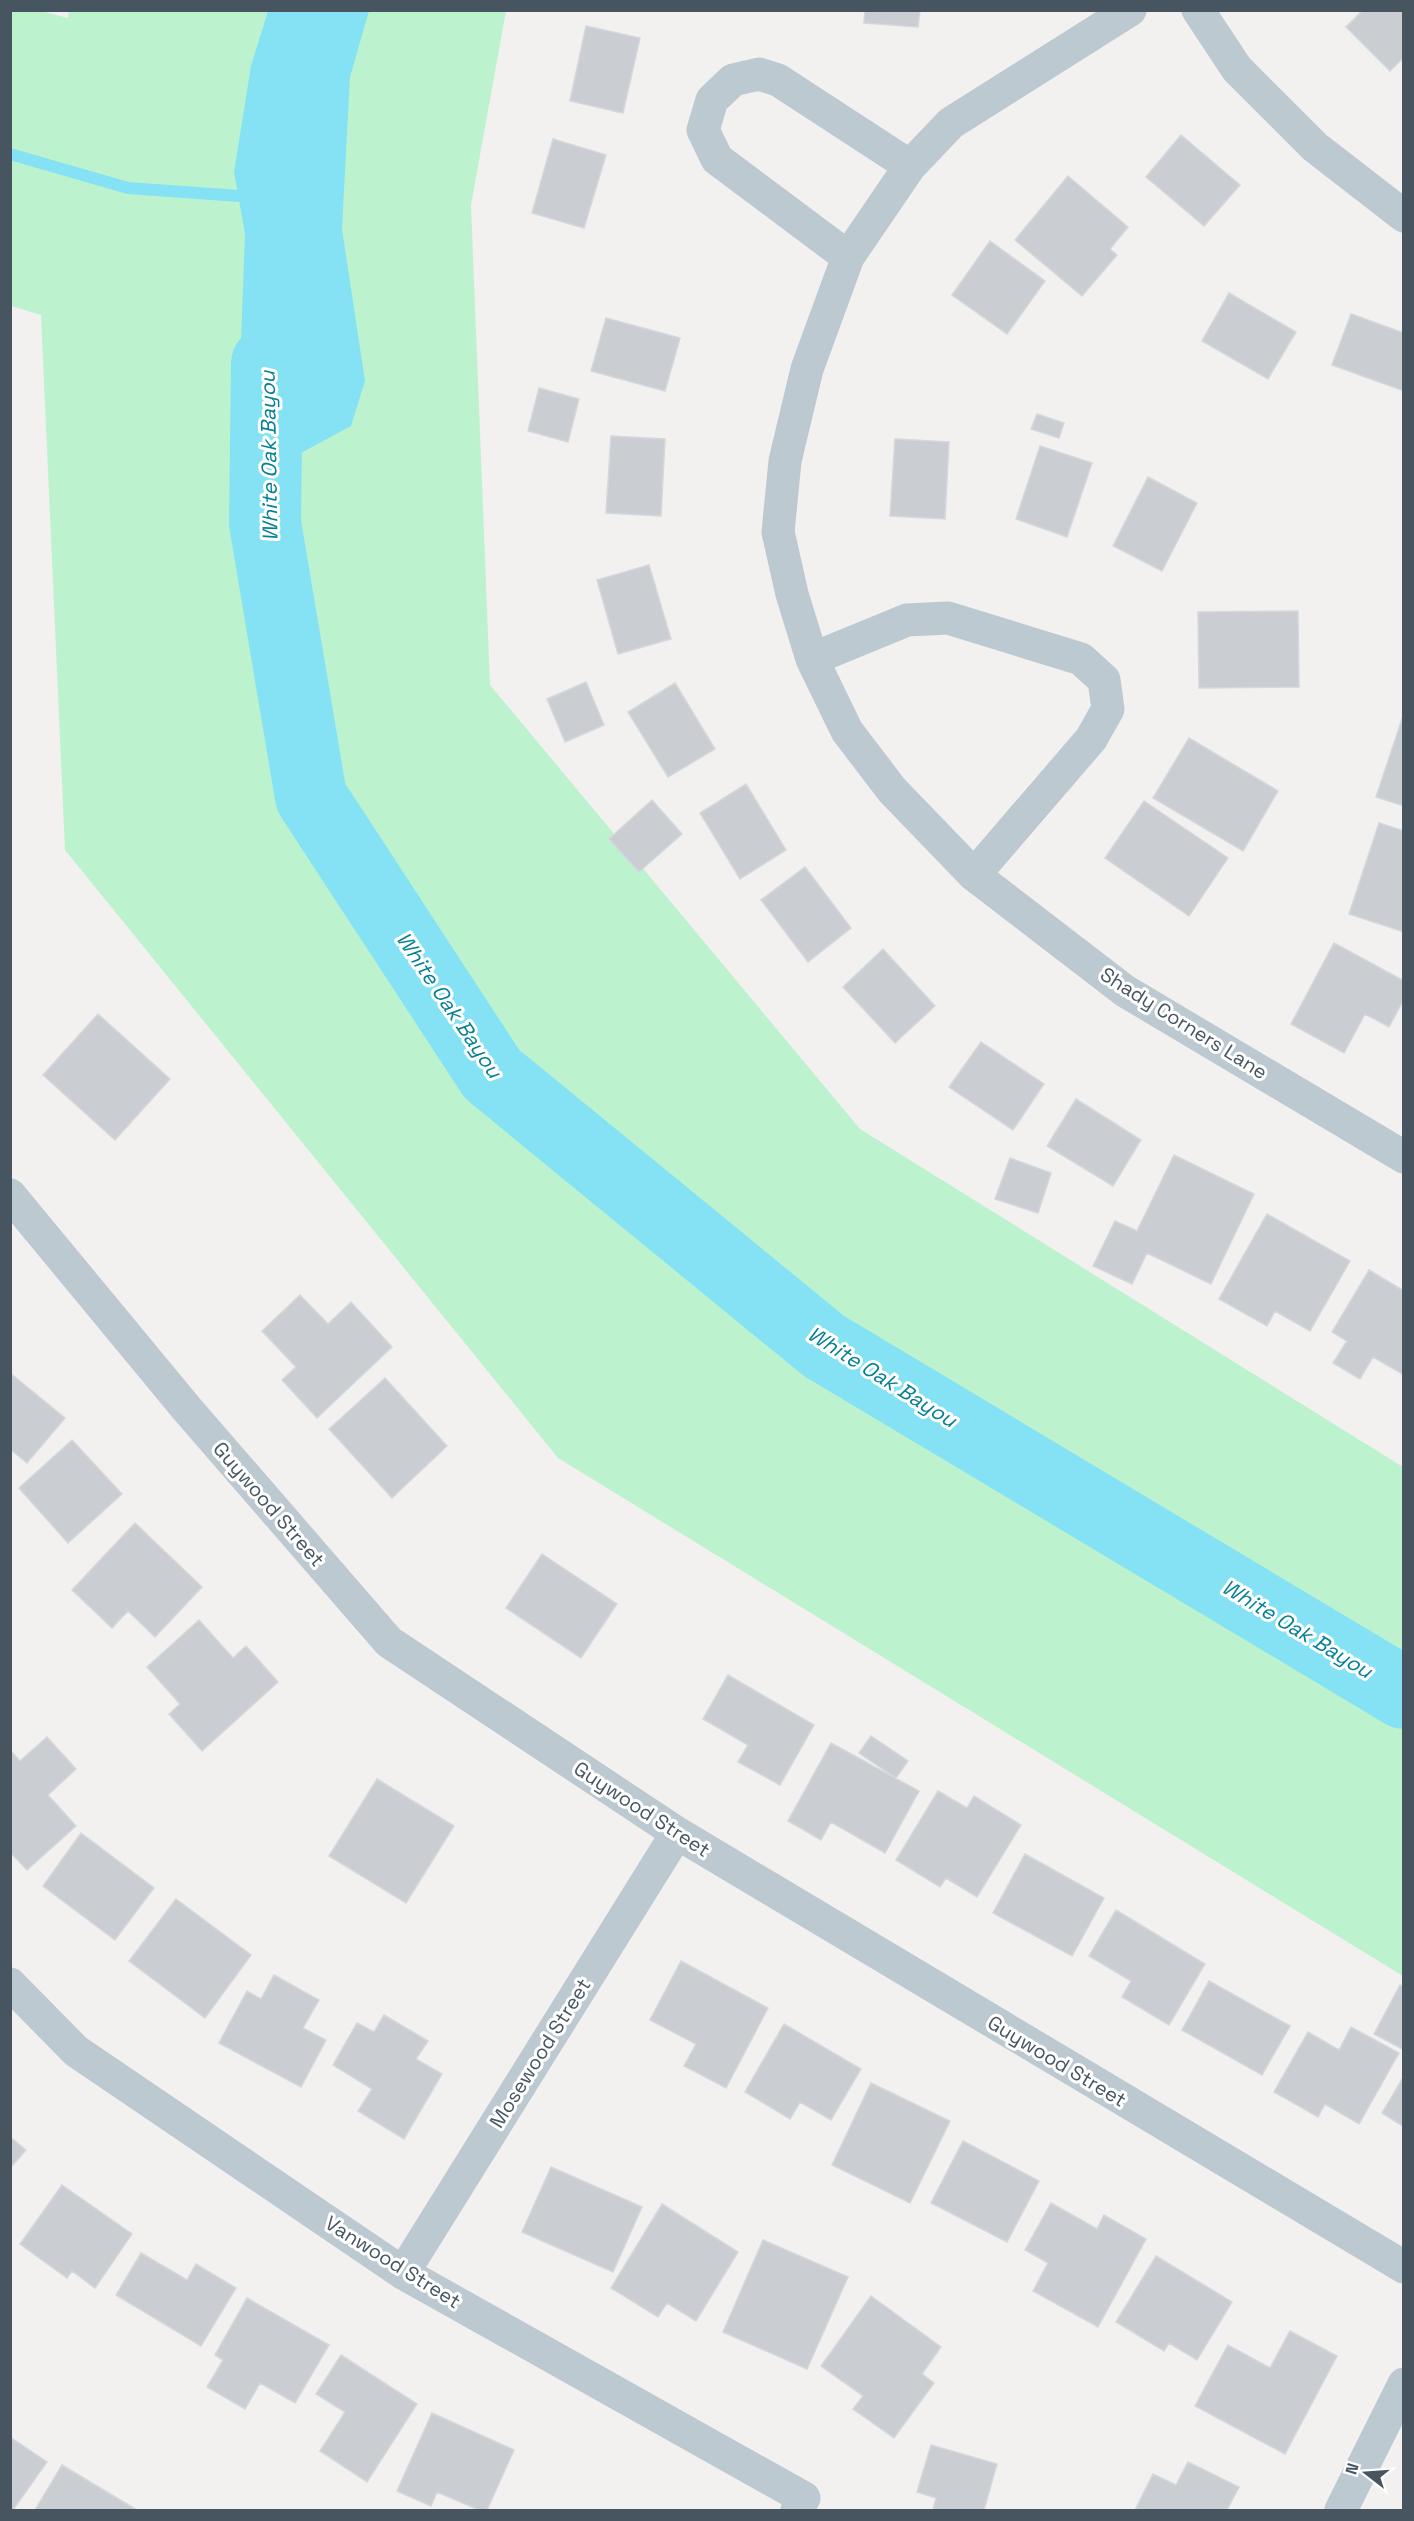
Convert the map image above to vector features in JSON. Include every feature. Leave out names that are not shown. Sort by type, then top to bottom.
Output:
[{"type":"street","name":"Shady Corners Lane","points":[[1130,10],[951,123],[910,166],[848,257],[807,369],[785,461],[778,532],[792,594],[813,659],[847,731],[892,790],[974,875],[1125,991],[1404,1157]]},
{"type":"street","points":[[1198,10],[1237,69],[1260,92],[1316,147],[1404,216]]},
{"type":"street","points":[[848,257],[717,159],[703,130],[712,100],[733,80],[759,74],[778,80],[910,166]]},
{"type":"street","points":[[813,659],[907,620],[948,618],[1081,658],[1104,680],[1108,709],[1090,739],[974,875]]},
{"type":"street","name":"Guywood Street","points":[[10,1195],[187,1409],[389,1642],[677,1833],[1404,2267]]},
{"type":"street","name":"Mosewood Street","points":[[403,2273],[677,1833]]},
{"type":"street","name":"Vanwood Street","points":[[10,1984],[76,2051],[403,2273],[800,2504]]},
{"type":"street","points":[[1341,2511],[1404,2384]]},
{"type":"green space","points":[[69,10],[506,11],[471,205],[490,685],[860,1129],[1403,1467],[1403,1976],[558,1458],[65,850],[41,315],[11,306],[10,11],[41,11],[68,18]]},
{"type":"water","points":[[268,11],[369,11],[350,77],[342,229],[365,381],[351,426],[273,468],[250,445],[238,419],[245,234],[234,172],[251,66]]},
{"type":"building","points":[[865,10],[920,10],[918,27],[864,23]]},
{"type":"building","points":[[1363,10],[1404,10],[1404,57],[1390,71],[1346,27]]},
{"type":"building","points":[[586,26],[640,38],[623,113],[570,101]]},
{"type":"building","points":[[1181,135],[1240,185],[1204,226],[1146,177]]},
{"type":"building","points":[[553,139],[606,155],[584,228],[532,213]]},
{"type":"building","points":[[1068,176],[1128,227],[1110,249],[1117,255],[1082,296],[1015,240]]},
{"type":"building","points":[[990,241],[1045,281],[1007,334],[952,295]]},
{"type":"building","points":[[1229,293],[1296,332],[1268,379],[1202,341]]},
{"type":"building","points":[[1351,314],[1404,333],[1404,391],[1332,365]]},
{"type":"building","points":[[606,318],[680,338],[665,391],[591,371]]},
{"type":"building","points":[[539,388],[579,399],[568,442],[528,431]]},
{"type":"building","points":[[1037,414],[1064,423],[1059,438],[1031,429]]},
{"type":"building","points":[[611,436],[665,439],[661,516],[606,513]]},
{"type":"building","points":[[895,439],[949,442],[945,519],[890,516]]},
{"type":"building","points":[[1040,446],[1092,463],[1067,537],[1016,519]]},
{"type":"building","points":[[1148,477],[1197,503],[1162,571],[1113,546]]},
{"type":"building","points":[[649,565],[671,639],[618,654],[597,580]]},
{"type":"building","points":[[1298,611],[1299,687],[1199,688],[1198,612]]},
{"type":"building","points":[[586,682],[604,725],[565,742],[547,699]]},
{"type":"building","points":[[675,683],[715,749],[668,777],[628,712]]},
{"type":"building","points":[[1404,713],[1404,806],[1376,797]]},
{"type":"building","points":[[1189,738],[1278,791],[1243,851],[1153,798]]},
{"type":"building","points":[[746,784],[786,850],[740,879],[700,813]]},
{"type":"building","points":[[652,800],[682,834],[639,872],[609,839]]},
{"type":"building","points":[[1144,801],[1228,858],[1189,916],[1105,858]]},
{"type":"building","points":[[1379,823],[1404,831],[1404,932],[1349,914]]},
{"type":"building","points":[[805,867],[851,928],[808,962],[761,900]]},
{"type":"building","points":[[1334,943],[1404,981],[1404,999],[1389,1027],[1365,1014],[1344,1053],[1291,1024]]},
{"type":"building","points":[[883,949],[935,1006],[895,1043],[843,987]]},
{"type":"building","points":[[98,1014],[170,1079],[115,1140],[43,1075]]},
{"type":"building","points":[[981,1042],[1044,1084],[1013,1130],[949,1087]]},
{"type":"building","points":[[1076,1099],[1141,1140],[1113,1186],[1047,1146]]},
{"type":"building","points":[[1174,1155],[1254,1194],[1211,1284],[1147,1253],[1132,1284],[1093,1266],[1115,1221],[1137,1231]]},
{"type":"building","points":[[1010,1158],[1051,1173],[1038,1213],[995,1199]]},
{"type":"building","points":[[1267,1214],[1350,1261],[1310,1331],[1275,1311],[1267,1326],[1219,1299]]},
{"type":"building","points":[[1369,1270],[1404,1291],[1404,1375],[1373,1357],[1360,1379],[1333,1363],[1347,1341],[1332,1332]]},
{"type":"building","points":[[300,1295],[328,1324],[351,1302],[392,1347],[317,1418],[282,1380],[296,1367],[262,1331]]},
{"type":"building","points":[[10,1373],[65,1418],[27,1463],[10,1449]]},
{"type":"building","points":[[385,1378],[447,1446],[392,1498],[329,1429]]},
{"type":"building","points":[[72,1440],[122,1494],[68,1543],[19,1488]]},
{"type":"building","points":[[135,1523],[202,1587],[155,1637],[128,1611],[112,1628],[72,1590]]},
{"type":"building","points":[[542,1554],[617,1604],[581,1658],[506,1608]]},
{"type":"building","points":[[199,1620],[233,1658],[246,1646],[278,1682],[202,1751],[169,1714],[180,1704],[147,1667]]},
{"type":"building","points":[[728,1675],[814,1725],[780,1785],[738,1762],[748,1745],[703,1719]]},
{"type":"building","points":[[871,1736],[908,1761],[896,1778],[859,1753]]},
{"type":"building","points":[[47,1737],[76,1769],[48,1795],[76,1826],[27,1870],[10,1852],[10,1750],[20,1761]]},
{"type":"building","points":[[831,1743],[919,1791],[885,1853],[831,1822],[821,1840],[788,1821]]},
{"type":"building","points":[[377,1779],[454,1826],[406,1903],[329,1856]]},
{"type":"building","points":[[938,1791],[967,1808],[974,1796],[1021,1825],[977,1897],[946,1878],[940,1887],[896,1860]]},
{"type":"building","points":[[81,1833],[154,1888],[115,1940],[43,1886]]},
{"type":"building","points":[[1025,1854],[1104,1898],[1072,1956],[993,1913]]},
{"type":"building","points":[[176,1899],[251,1955],[205,2018],[129,1961]]},
{"type":"building","points":[[1116,1910],[1205,1964],[1169,2025],[1122,1997],[1131,1981],[1089,1956]]},
{"type":"building","points":[[681,1961],[768,2008],[726,2088],[684,2066],[696,2044],[650,2020]]},
{"type":"building","points":[[274,1975],[319,2000],[303,2028],[326,2040],[301,2087],[219,2043],[247,1991],[261,1999]]},
{"type":"building","points":[[1209,1981],[1290,2026],[1262,2075],[1182,2030]]},
{"type":"building","points":[[1400,1985],[1404,1987],[1404,2050],[1374,2034]]},
{"type":"building","points":[[384,2015],[428,2041],[416,2059],[442,2074],[404,2139],[358,2111],[372,2089],[333,2065],[357,2023],[374,2032]]},
{"type":"building","points":[[784,2024],[861,2069],[831,2120],[800,2102],[790,2119],[745,2092]]},
{"type":"building","points":[[1351,2027],[1399,2053],[1359,2124],[1325,2104],[1318,2117],[1274,2092],[1308,2032],[1339,2050]]},
{"type":"building","points":[[1404,2076],[1404,2127],[1382,2113]]},
{"type":"building","points":[[871,2083],[950,2121],[910,2203],[832,2165]]},
{"type":"building","points":[[10,2137],[26,2150],[10,2168]]},
{"type":"building","points":[[963,2141],[1039,2181],[1007,2242],[931,2203]]},
{"type":"building","points":[[551,2167],[642,2207],[613,2272],[522,2232]]},
{"type":"building","points":[[62,2185],[132,2234],[95,2288],[72,2271],[67,2278],[20,2244]]},
{"type":"building","points":[[1051,2203],[1097,2229],[1104,2215],[1146,2239],[1098,2327],[1033,2291],[1048,2263],[1025,2250]]},
{"type":"building","points":[[662,2204],[738,2252],[696,2321],[667,2303],[658,2317],[611,2288]]},
{"type":"building","points":[[763,2240],[848,2277],[807,2369],[723,2332]]},
{"type":"building","points":[[141,2253],[187,2280],[196,2264],[236,2288],[201,2346],[116,2295]]},
{"type":"building","points":[[1156,2256],[1232,2302],[1197,2360],[1169,2343],[1164,2351],[1116,2322]]},
{"type":"building","points":[[871,2296],[941,2347],[922,2374],[934,2383],[894,2438],[853,2409],[863,2396],[821,2366]]},
{"type":"building","points":[[247,2298],[329,2345],[295,2403],[260,2383],[245,2409],[207,2387],[223,2360],[215,2355]]},
{"type":"building","points":[[1290,2331],[1337,2356],[1285,2454],[1195,2406],[1228,2345],[1270,2368]]},
{"type":"building","points":[[341,2355],[417,2404],[367,2482],[320,2451],[345,2412],[316,2394]]},
{"type":"building","points":[[432,2413],[514,2450],[487,2510],[479,2510],[437,2492],[431,2506],[397,2491]]},
{"type":"building","points":[[10,2437],[47,2462],[13,2510],[10,2510]]},
{"type":"building","points":[[931,2445],[997,2464],[984,2510],[933,2510],[936,2498],[917,2492]]},
{"type":"building","points":[[1188,2462],[1239,2487],[1227,2510],[1135,2510],[1153,2474],[1176,2485]]},
{"type":"building","points":[[62,2465],[137,2510],[35,2510]]},
{"type":"waterway","points":[[10,154],[128,188],[253,197]]},
{"type":"waterway","name":"White Oak Bayou","points":[[267,363],[265,523],[311,797],[492,1074],[824,1346],[1404,1693]]}]
